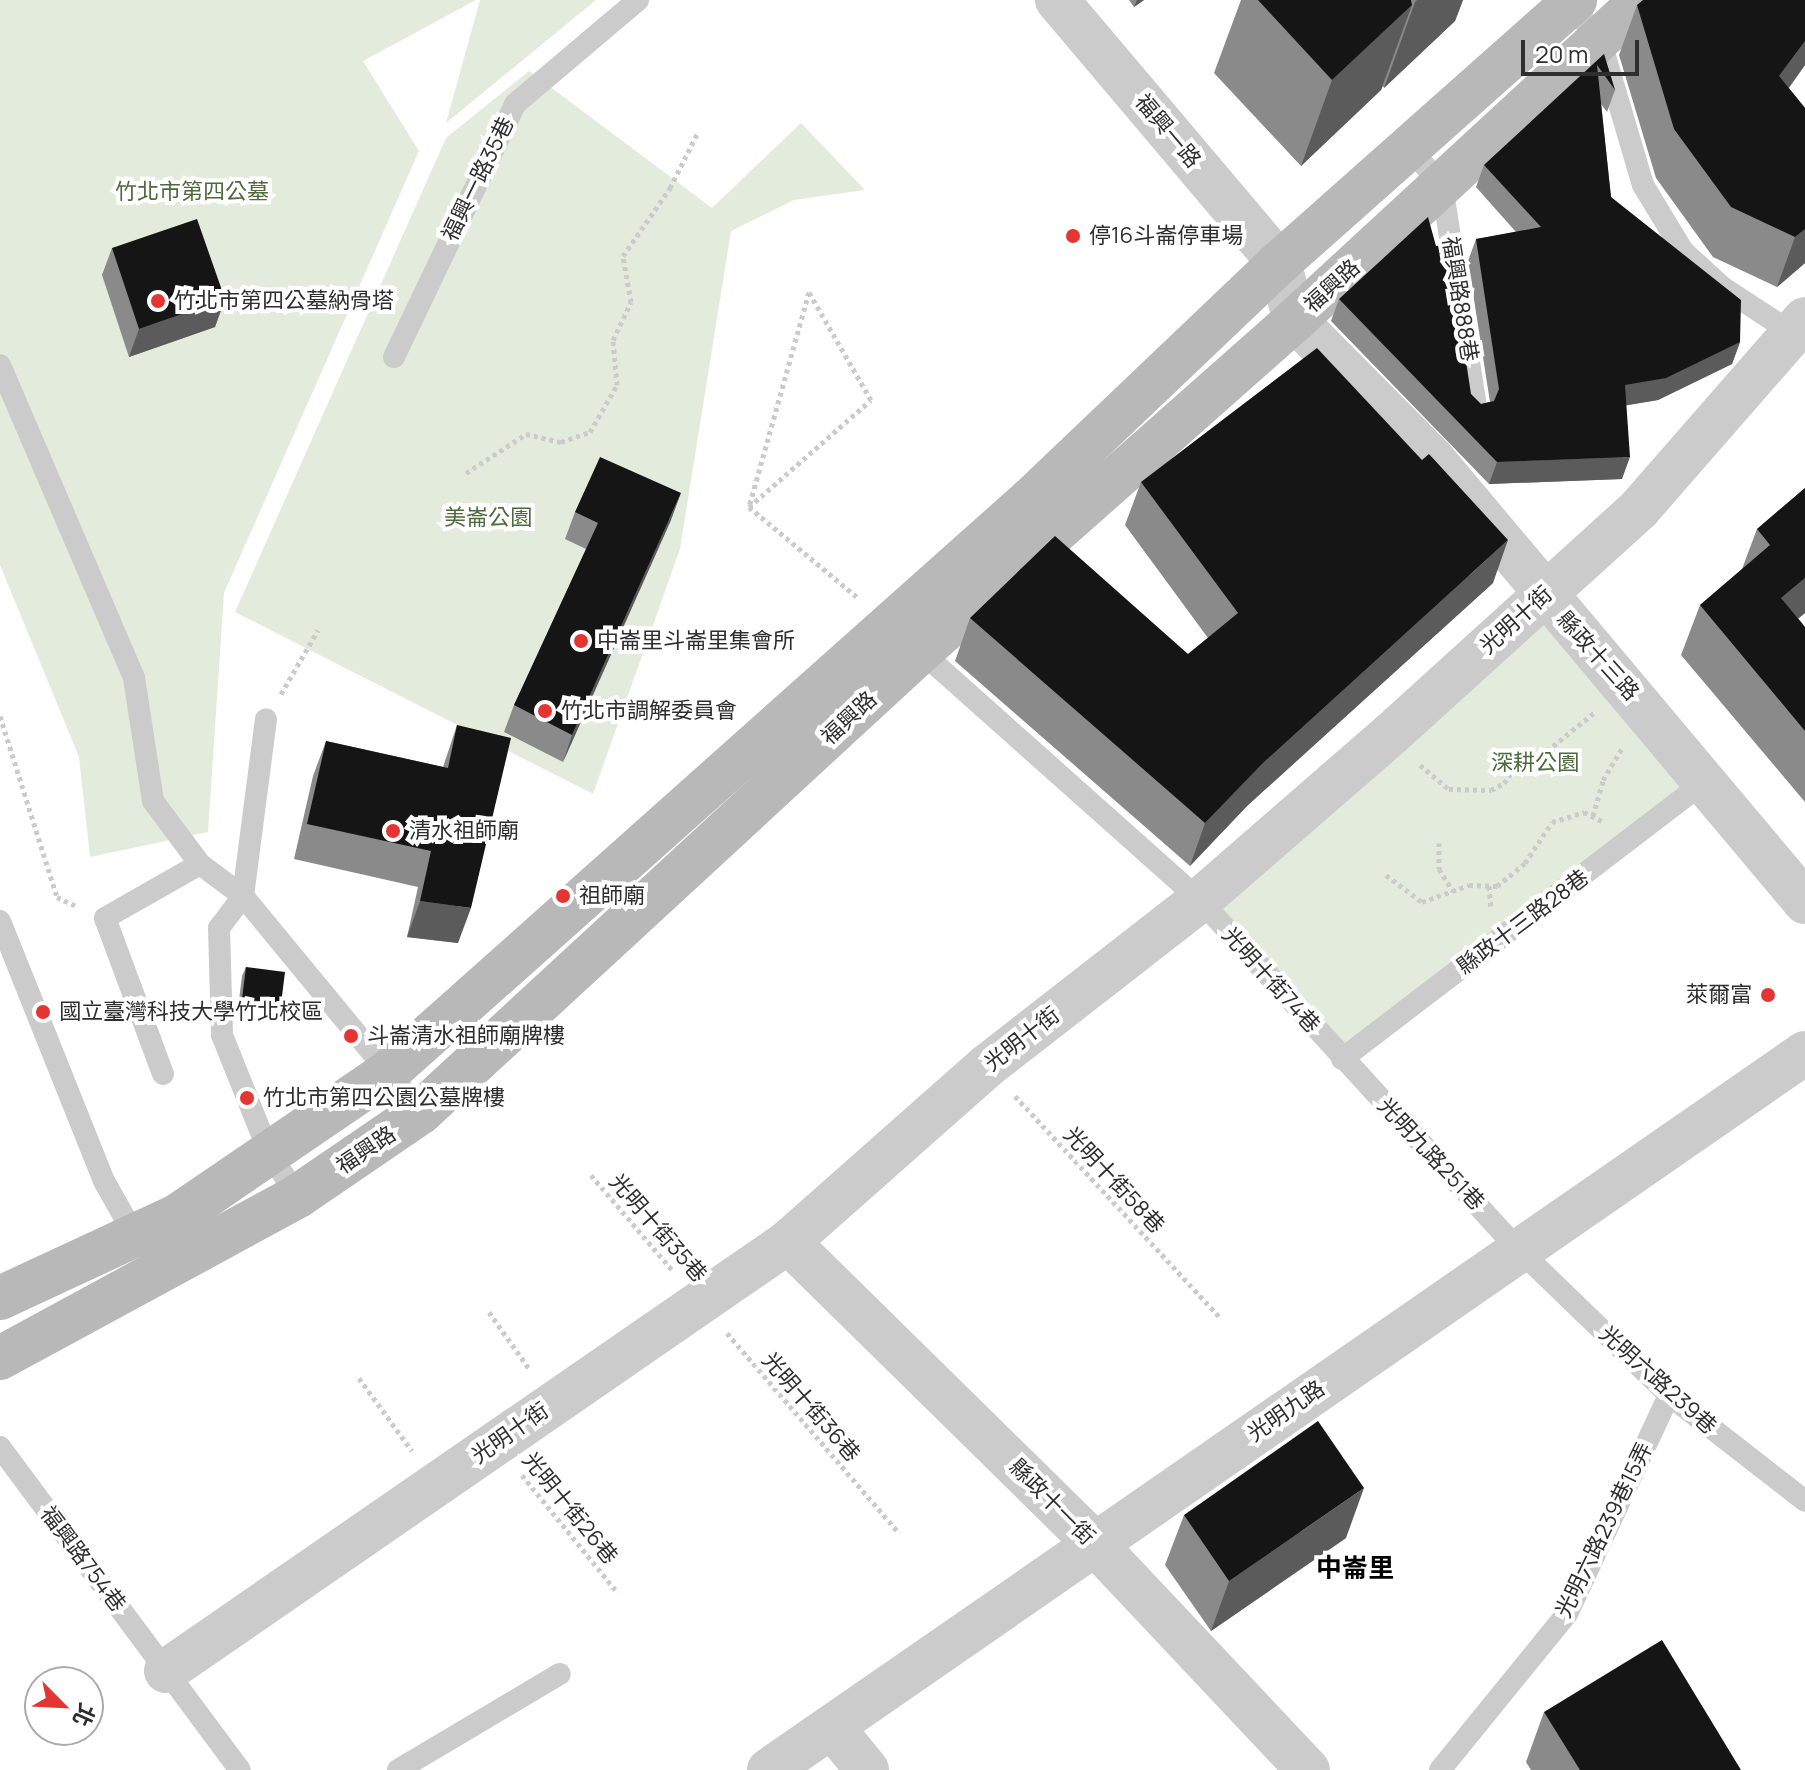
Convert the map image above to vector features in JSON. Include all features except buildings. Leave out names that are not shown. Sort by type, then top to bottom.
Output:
[{"type":"street","name":"福興一路","points":[[1057,0],[1279,263]]},
{"type":"street","name":"福興路","points":[[0,1298],[177,1216],[387,1073],[904,637],[1295,320],[1642,0]]},
{"type":"street","name":"福興路","points":[[0,1358],[298,1196],[421,1112],[904,637],[1030,500],[1279,263],[1572,2]]},
{"type":"street","name":"縣政十三路","points":[[1279,263],[1295,320],[1432,458],[1805,902]]},
{"type":"street","name":"光明十街","points":[[166,1671],[788,1242],[987,1066],[1200,900],[1391,734],[1639,509],[1801,332]]},
{"type":"street","name":"光明九路","points":[[769,1770],[1805,1053]]},
{"type":"street","name":"縣政十一街","points":[[788,1242],[1094,1543],[1308,1770]]},
{"type":"street","points":[[833,1728],[867,1770]]},
{"type":"lane","name":"福興一路35巷","points":[[394,357],[515,104],[638,0]]},
{"type":"lane","points":[[1572,2],[1600,39],[1630,153],[1658,214],[1683,251],[1722,287],[1801,332]]},
{"type":"lane","points":[[1408,147],[1442,185]]},
{"type":"lane","name":"福興路888巷","points":[[1442,185],[1477,413]]},
{"type":"lane","points":[[0,365],[134,678],[153,801],[200,864],[243,896],[421,1112]]},
{"type":"lane","name":"光明十街74巷","points":[[904,637],[1200,900],[1342,1059]]},
{"type":"lane","points":[[266,719],[243,896],[219,928],[222,1035],[270,1155],[298,1196]]},
{"type":"lane","name":"縣政十三路28巷","points":[[1342,1059],[1703,783]]},
{"type":"lane","points":[[163,1074],[105,918],[200,864]]},
{"type":"lane","points":[[0,921],[104,1181],[135,1236]]},
{"type":"lane","name":"光明九路251巷","points":[[1342,1059],[1519,1250]]},
{"type":"lane","name":"光明六路239巷","points":[[1519,1250],[1669,1395],[1805,1501]]},
{"type":"lane","name":"光明六路239巷15弄","points":[[1440,1770],[1567,1614],[1669,1395]]},
{"type":"lane","name":"福興路754巷","points":[[0,1447],[240,1770]]},
{"type":"lane","points":[[398,1770],[560,1674]]},
{"type":"path","points":[[466,473],[526,434],[561,442],[590,432],[617,385],[613,340],[631,302],[623,256],[670,188],[698,132]]},
{"type":"path","points":[[809,292],[871,400],[749,507],[788,368],[809,292]]},
{"type":"path","points":[[749,507],[904,637]]},
{"type":"path","points":[[266,719],[318,630]]},
{"type":"path","points":[[1391,734],[1441,784],[1491,790],[1504,783],[1522,759],[1547,751],[1583,724],[1623,682]]},
{"type":"path","points":[[0,716],[57,897],[105,918]]},
{"type":"path","points":[[1593,816],[1603,780],[1619,751],[1654,720]]},
{"type":"path","points":[[1386,875],[1422,902],[1469,885],[1497,886],[1525,863],[1552,822],[1584,812],[1627,843]]},
{"type":"path","points":[[1439,843],[1439,869],[1453,891]]},
{"type":"path","name":"光明十街58巷","points":[[987,1066],[1219,1316]]},
{"type":"path","name":"光明十街35巷","points":[[591,1175],[700,1302]]},
{"type":"path","name":"光明十街36巷","points":[[700,1302],[899,1533]]},
{"type":"path","points":[[489,1312],[554,1403]]},
{"type":"path","points":[[359,1378],[437,1484]]},
{"type":"path","name":"光明十街26巷","points":[[496,1443],[618,1593]]},
{"type":"green space","name":"竹北市第四公墓","points":[[0,0],[476,0],[363,61],[419,151],[224,593],[208,832],[90,857],[79,757],[0,565]]},
{"type":"green space","points":[[480,0],[596,0],[446,123]]},
{"type":"green space","name":"美崙公園","points":[[529,71],[712,208],[801,123],[865,190],[794,200],[731,231],[680,549],[593,794],[235,612],[446,138]]},
{"type":"green space","name":"深耕公園","points":[[1544,595],[1703,783],[1342,1059],[1200,900]]},
{"type":"place","name":"停16斗崙停車場","points":[[1073,236]]},
{"type":"place","name":"竹北市第四公墓納骨塔","points":[[158,301]]},
{"type":"place","name":"中崙里斗崙里集會所","points":[[581,641]]},
{"type":"place","name":"竹北市調解委員會","points":[[545,711]]},
{"type":"place","name":"清水祖師廟","points":[[393,831]]},
{"type":"place","name":"祖師廟","points":[[563,896]]},
{"type":"place","name":"萊爾富","points":[[1768,995]]},
{"type":"place","name":"國立臺灣科技大學竹北校區","points":[[43,1012]]},
{"type":"place","name":"斗崙清水祖師廟牌樓","points":[[351,1036]]},
{"type":"place","name":"竹北市第四公園公墓牌樓","points":[[247,1098]]},
{"type":"district","name":"中崙里","points":[[1355,1568]]}]
